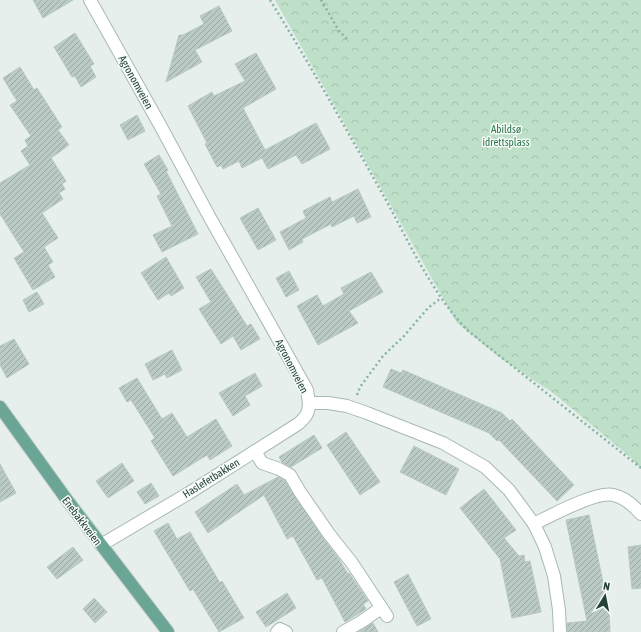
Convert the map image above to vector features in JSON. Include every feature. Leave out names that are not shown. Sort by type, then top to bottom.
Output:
[{"type":"main road","name":"Enebakkveien","points":[[0,407],[43,469],[168,632]]},
{"type":"street","name":"Agronomveien","points":[[90,0],[160,125],[208,216],[307,390],[309,403],[347,406],[367,413],[443,444],[485,467],[509,490],[534,524],[545,547],[554,576],[559,610],[560,632]]},
{"type":"street","name":"Haslefetbakken","points":[[101,545],[298,424],[307,416],[309,403]]},
{"type":"street","points":[[255,451],[262,463],[290,475],[300,492],[352,563],[384,612],[343,632]]},
{"type":"street","points":[[534,524],[550,515],[602,495],[612,494],[635,507],[641,514]]},
{"type":"street","points":[[276,632],[280,630],[286,632]]},
{"type":"path","points":[[270,0],[369,171],[426,275],[440,298],[454,316],[467,330],[641,468]]},
{"type":"path","points":[[321,0],[340,31],[348,40]]},
{"type":"path","points":[[356,397],[360,387],[383,356],[404,336],[428,308],[440,298]]},
{"type":"green space","name":"Abildsø idrettsplass","points":[[275,0],[641,0],[641,469],[629,456],[553,393],[503,360],[457,323]]},
{"type":"building","points":[[33,0],[73,0],[43,18]]},
{"type":"building","points":[[219,6],[232,31],[195,50],[202,62],[166,82],[179,35],[183,35],[204,24],[200,16]]},
{"type":"building","points":[[75,33],[94,64],[90,66],[96,77],[81,87],[75,76],[72,77],[54,47]]},
{"type":"building","points":[[256,53],[276,89],[243,108],[265,150],[316,123],[330,149],[302,164],[296,155],[268,169],[262,158],[242,168],[239,161],[223,169],[221,165],[217,167],[205,144],[207,143],[188,106],[212,92],[214,96],[245,81],[235,64]]},
{"type":"building","points":[[20,67],[34,90],[37,88],[62,127],[58,130],[69,145],[51,158],[66,181],[62,184],[65,189],[59,193],[63,199],[42,213],[58,238],[44,247],[53,262],[48,265],[55,277],[33,290],[14,258],[24,252],[0,214],[0,183],[30,165],[21,151],[28,146],[25,140],[31,136],[10,105],[17,101],[3,78]]},
{"type":"building","points":[[137,115],[145,131],[128,140],[120,125]]},
{"type":"building","points":[[159,155],[168,170],[166,171],[198,234],[162,252],[153,235],[172,226],[157,196],[161,194],[144,164]]},
{"type":"building","points":[[358,189],[371,217],[357,223],[354,216],[332,227],[331,224],[302,239],[303,242],[289,250],[280,232],[306,218],[303,211],[330,197],[332,202]]},
{"type":"building","points":[[258,208],[276,240],[258,250],[240,218]]},
{"type":"building","points":[[166,257],[184,288],[171,296],[169,293],[158,300],[141,273]]},
{"type":"building","points":[[211,269],[247,326],[251,324],[260,339],[241,350],[233,336],[221,344],[199,309],[211,302],[196,277]]},
{"type":"building","points":[[289,271],[299,290],[286,297],[276,278]]},
{"type":"building","points":[[371,272],[383,292],[349,311],[358,323],[318,345],[297,306],[317,295],[323,306],[344,294],[341,288]]},
{"type":"building","points":[[37,292],[44,304],[29,312],[23,300]]},
{"type":"building","points":[[14,339],[29,364],[7,378],[0,365],[0,346]]},
{"type":"building","points":[[172,350],[182,370],[167,378],[165,374],[153,380],[145,364]]},
{"type":"building","points":[[391,369],[401,373],[403,370],[502,413],[510,421],[512,419],[574,485],[557,501],[499,440],[497,441],[489,433],[383,387]]},
{"type":"building","points":[[255,373],[262,386],[245,396],[250,405],[233,416],[219,393]]},
{"type":"building","points":[[137,378],[162,419],[172,413],[187,437],[216,419],[232,446],[210,460],[207,455],[173,476],[151,441],[155,438],[131,400],[127,402],[119,388]]},
{"type":"building","points":[[346,432],[380,482],[360,495],[327,445]]},
{"type":"building","points":[[314,435],[322,448],[291,467],[282,462],[279,457]]},
{"type":"building","points":[[414,446],[459,469],[446,495],[400,472]]},
{"type":"building","points":[[122,463],[134,481],[108,498],[96,481]]},
{"type":"building","points":[[0,464],[16,493],[0,502]]},
{"type":"building","points":[[278,477],[285,481],[368,601],[363,604],[366,609],[345,622],[322,578],[317,580],[293,536],[287,539],[264,495],[208,533],[195,512],[237,484],[244,495]]},
{"type":"building","points":[[151,483],[159,496],[145,504],[137,492]]},
{"type":"building","points":[[484,489],[516,530],[504,538],[519,556],[524,555],[525,562],[530,561],[541,612],[512,618],[500,559],[460,508]]},
{"type":"building","points":[[589,515],[609,611],[610,632],[567,632],[567,623],[587,621],[566,520]]},
{"type":"building","points":[[168,523],[177,539],[190,532],[220,583],[222,581],[244,618],[219,632],[193,589],[190,591],[154,531]]},
{"type":"building","points":[[641,545],[641,588],[632,589],[628,547]]},
{"type":"building","points":[[73,547],[83,560],[57,579],[47,567]]},
{"type":"building","points":[[408,574],[431,619],[417,626],[394,582]]},
{"type":"building","points":[[287,593],[296,608],[266,627],[256,612]]},
{"type":"building","points":[[94,598],[107,612],[95,623],[83,609]]},
{"type":"building","points":[[373,623],[378,632],[358,632],[365,628]]}]
